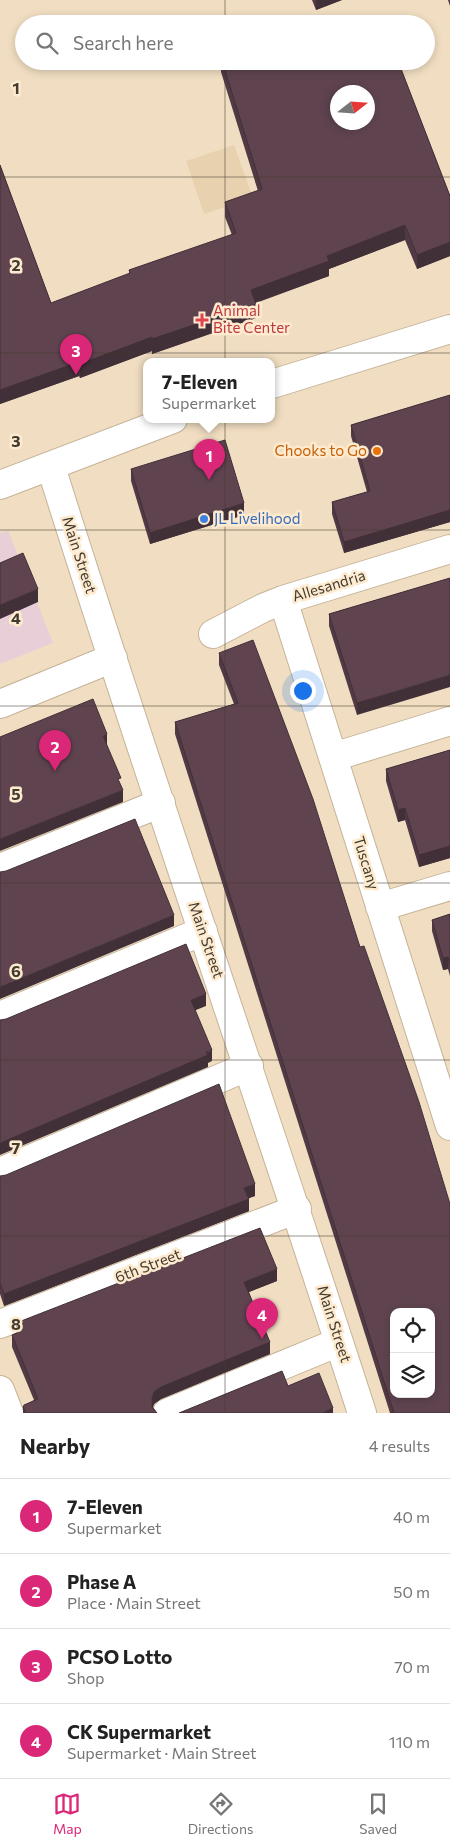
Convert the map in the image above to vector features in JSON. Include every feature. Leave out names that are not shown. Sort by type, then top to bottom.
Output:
[{"type":"street","points":[[275,383],[450,329]]},
{"type":"street","points":[[0,485],[163,423]]},
{"type":"street","name":"Main Street","points":[[50,467],[297,1209],[362,1413]]},
{"type":"street","name":"Allesandria","points":[[213,634],[263,608],[283,600],[450,549]]},
{"type":"street","name":"Tuscany","points":[[283,600],[380,907],[440,1057],[450,1126]]},
{"type":"street","points":[[0,704],[112,658]]},
{"type":"street","points":[[333,756],[450,721]]},
{"type":"street","points":[[0,868],[161,803]]},
{"type":"street","points":[[380,907],[450,886]]},
{"type":"street","points":[[0,1016],[203,931]]},
{"type":"street","points":[[0,1172],[249,1066]]},
{"type":"street","name":"6th Street","points":[[0,1324],[297,1209]]},
{"type":"street","points":[[167,1413],[339,1342]]},
{"type":"street","points":[[0,1390],[8,1413]]},
{"type":"shaded area","points":[[234,145],[253,198],[204,214],[186,161]]},
{"type":"shaded area","points":[[8,530],[53,643],[0,664],[0,533]]},
{"type":"building","points":[[225,70],[401,70],[450,196],[450,242],[417,255],[405,225],[327,256],[329,261],[251,290],[256,304],[152,339],[152,337],[80,364],[79,362],[0,390],[0,165],[51,303],[130,273],[129,270],[236,233],[225,202],[262,189]]},
{"type":"building","points":[[450,395],[450,510],[344,542],[332,502],[370,491],[351,425]]},
{"type":"building","points":[[225,440],[244,503],[150,533],[131,469]]},
{"type":"building","points":[[23,553],[38,589],[0,605],[0,563]]},
{"type":"building","points":[[450,578],[450,675],[357,703],[329,614]]},
{"type":"building","points":[[253,640],[313,799],[360,947],[364,946],[419,1102],[450,1204],[450,1413],[394,1413],[175,722],[238,703],[219,653]]},
{"type":"building","points":[[93,699],[107,734],[103,736],[121,778],[118,779],[123,790],[0,839],[0,737]]},
{"type":"building","points":[[450,750],[450,846],[419,855],[405,808],[398,810],[386,769]]},
{"type":"building","points":[[135,819],[174,915],[0,987],[0,872]]},
{"type":"building","points":[[450,914],[450,964],[448,957],[443,958],[432,920]]},
{"type":"building","points":[[186,944],[206,994],[191,1000],[212,1050],[206,1052],[208,1055],[0,1143],[0,1020]]},
{"type":"building","points":[[219,1084],[255,1184],[244,1188],[249,1199],[4,1294],[0,1283],[0,1176]]},
{"type":"building","points":[[260,1228],[277,1269],[244,1282],[270,1342],[161,1387],[154,1392],[152,1399],[152,1407],[157,1413],[26,1413],[24,1405],[38,1399],[12,1335],[19,1332],[16,1323]]},
{"type":"building","points":[[282,1371],[288,1386],[319,1373],[333,1408],[322,1413],[179,1413]]},
{"type":"place","name":"Animal Bite Center","points":[[202,320]]},
{"type":"place","name":"PCSO Lotto","points":[[76,375]]},
{"type":"place","name":"Chooks to Go","points":[[377,451]]},
{"type":"place","name":"7-Eleven","points":[[209,480]]},
{"type":"place","name":"JL Livelihood","points":[[204,519]]},
{"type":"place","name":"Phase A","points":[[55,771]]},
{"type":"place","name":"CK Supermarket","points":[[262,1339]]}]
